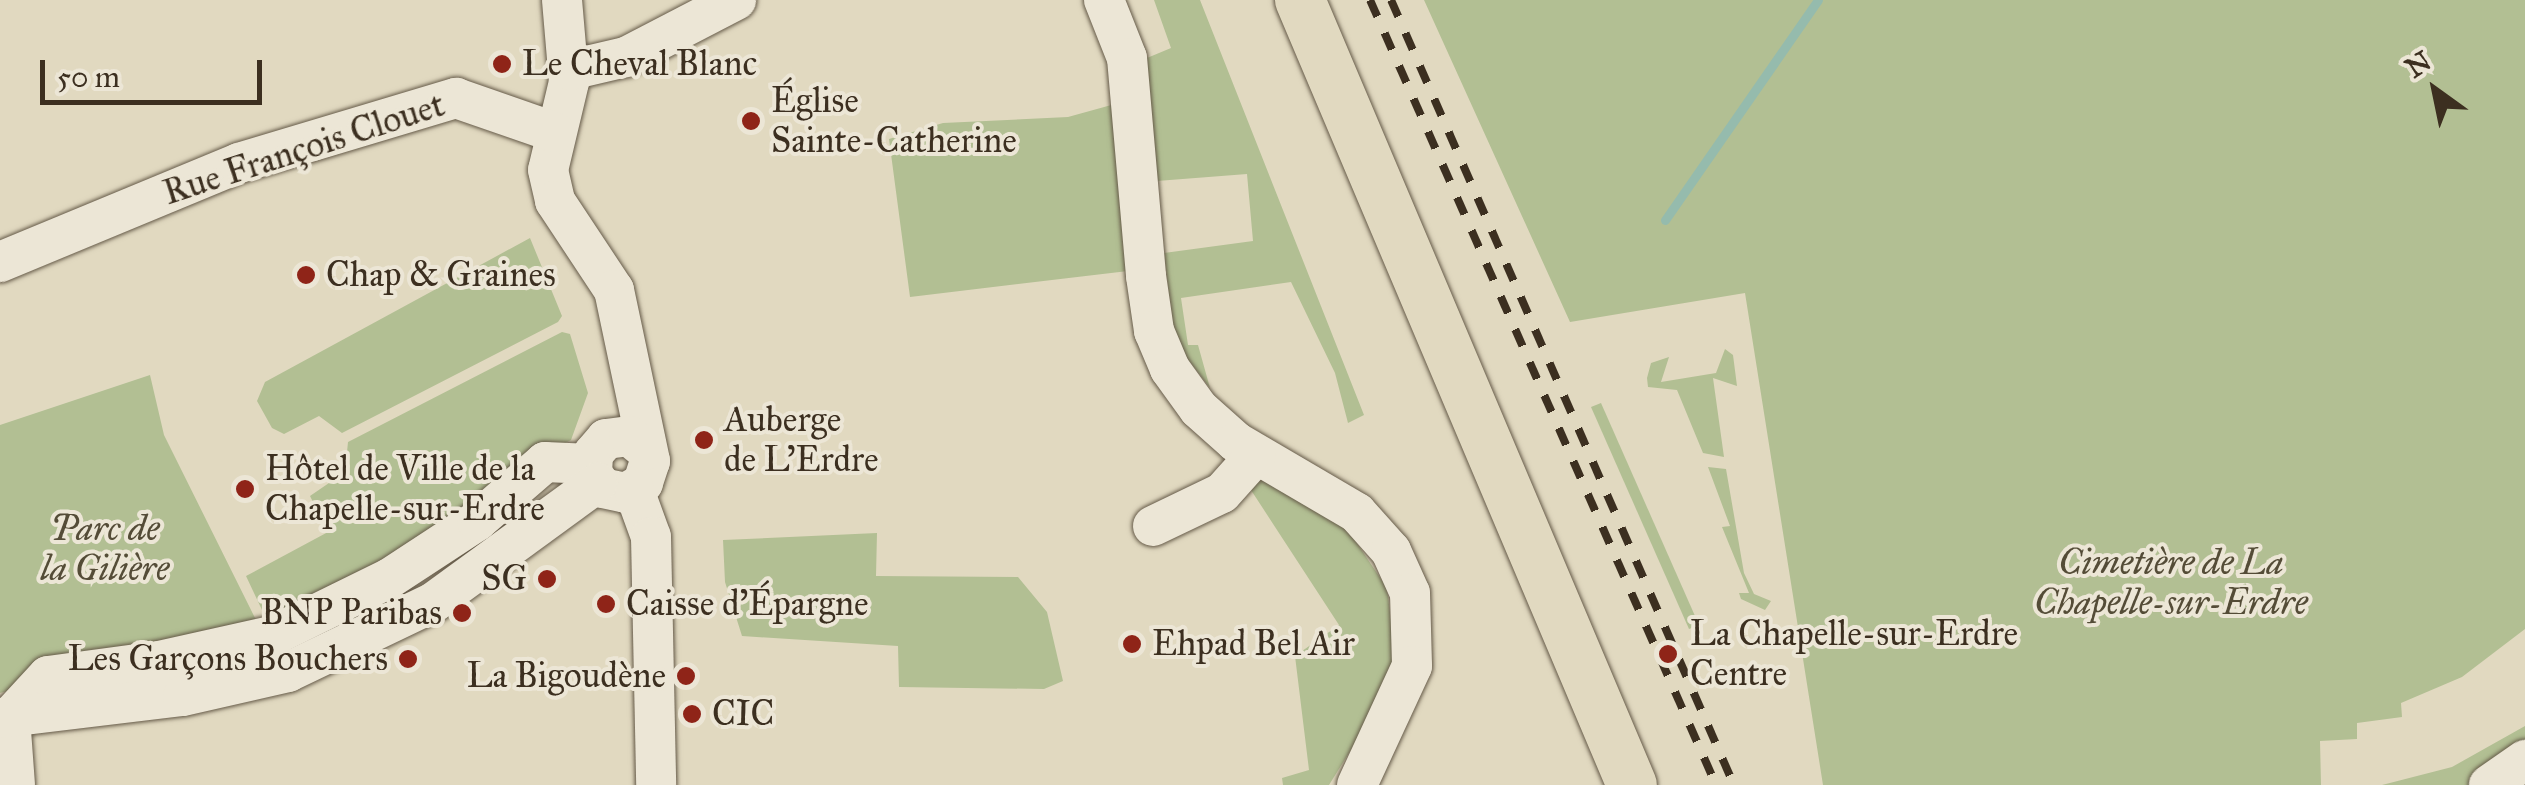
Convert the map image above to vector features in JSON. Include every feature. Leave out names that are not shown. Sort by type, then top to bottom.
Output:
[{"type":"main road","points":[[1300,0],[1632,785]]},
{"type":"street","points":[[562,0],[570,70],[548,170],[555,201],[614,290],[627,338],[646,450],[628,436],[607,469]]},
{"type":"street","points":[[570,70],[626,57],[736,0]]},
{"type":"street","points":[[1104,0],[1127,58],[1154,331],[1199,409],[1256,454],[1358,513],[1392,551],[1410,594],[1412,666],[1357,785]]},
{"type":"street","name":"Rue François Clouet","points":[[0,262],[239,163],[456,98],[554,132]]},
{"type":"street","points":[[632,385],[607,469],[651,537],[656,785]]},
{"type":"street","points":[[1154,526],[1222,493],[1256,454]]},
{"type":"street","points":[[15,785],[5,717],[48,676],[159,661],[272,636],[390,578],[477,521],[546,462],[607,469]]},
{"type":"street","points":[[2489,785],[2525,760]]},
{"type":"green space","points":[[1154,0],[1200,0],[1364,415],[1348,423],[1335,373],[1291,282],[1181,298],[1188,345],[1198,345],[1210,388],[1187,358],[1173,327],[1164,253],[1253,241],[1247,174],[1157,181],[1147,58],[1171,48]]},
{"type":"green space","name":"Cimetière de La Chapelle-sur-Erdre","points":[[1424,0],[2525,0],[2525,629],[2462,677],[2401,703],[2402,717],[2357,723],[2357,739],[2320,741],[2321,785],[1823,785],[1745,293],[1570,322]]},
{"type":"green space","points":[[1115,104],[1128,271],[910,297],[889,139],[943,123],[1068,117]]},
{"type":"green space","points":[[530,238],[562,316],[558,322],[342,433],[319,416],[284,434],[272,428],[257,401],[265,382]]},
{"type":"green space","points":[[562,332],[570,334],[588,393],[571,440],[538,457],[457,525],[270,627],[246,576],[328,532],[310,496],[345,472],[348,442]]},
{"type":"green space","points":[[1725,349],[1733,355],[1737,386],[1713,378],[1724,457],[1703,453],[1677,390],[1648,387],[1647,378],[1651,363],[1669,357],[1661,382],[1716,373]]},
{"type":"green space","name":"Parc de la Gilière","points":[[150,375],[164,435],[259,626],[0,693],[0,425]]},
{"type":"green space","points":[[1601,403],[1699,625],[1689,629],[1591,407]]},
{"type":"green space","points":[[1708,467],[1726,469],[1744,573],[1754,594],[1771,601],[1765,610],[1741,599],[1739,593],[1749,593],[1722,527],[1730,526]]},
{"type":"green space","points":[[1263,479],[1348,530],[1387,588],[1395,654],[1382,700],[1329,785],[1283,785],[1282,778],[1309,770],[1295,656],[1339,625],[1249,487]]},
{"type":"green space","points":[[877,533],[876,576],[1018,577],[1047,612],[1063,681],[1044,689],[899,687],[898,646],[742,636],[725,582],[723,540]]},
{"type":"green space","points":[[2525,726],[2525,785],[2382,785],[2452,767]]},
{"type":"waterway","points":[[1665,220],[1818,0]]},
{"type":"railway","points":[[1370,0],[1716,785]]},
{"type":"railway","points":[[1391,0],[1734,785]]},
{"type":"place","name":"Le Cheval Blanc","points":[[502,64]]},
{"type":"place","name":"Église Sainte-Catherine","points":[[751,121]]},
{"type":"place","name":"Chap & Graines","points":[[306,275]]},
{"type":"place","name":"Auberge de L'Erdre","points":[[704,440]]},
{"type":"place","name":"Hôtel de Ville de la Chapelle-sur-Erdre","points":[[245,489]]},
{"type":"place","name":"SG","points":[[547,579]]},
{"type":"place","name":"Caisse d'Épargne","points":[[606,604]]},
{"type":"place","name":"BNP Paribas","points":[[462,613]]},
{"type":"place","name":"Ehpad Bel Air","points":[[1132,644]]},
{"type":"place","name":"La Chapelle-sur-Erdre Centre","points":[[1668,654]]},
{"type":"place","name":"Les Garçons Bouchers","points":[[408,659]]},
{"type":"place","name":"La Bigoudène","points":[[686,676]]},
{"type":"place","name":"CIC","points":[[692,714]]}]
